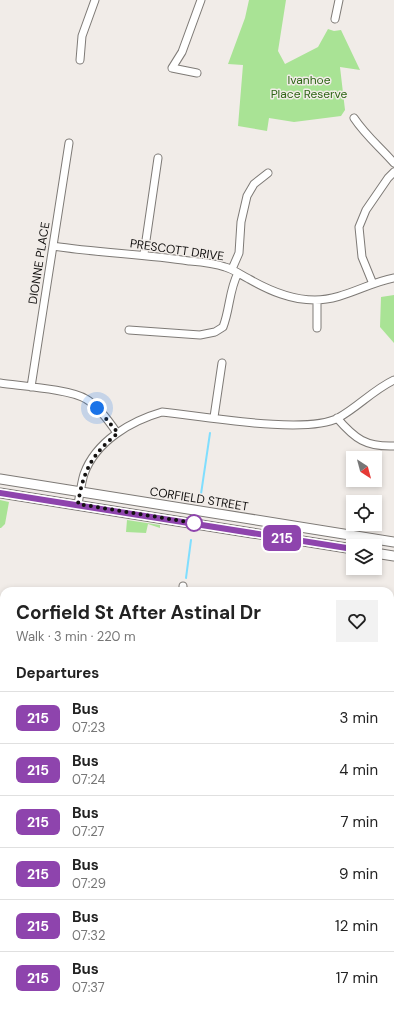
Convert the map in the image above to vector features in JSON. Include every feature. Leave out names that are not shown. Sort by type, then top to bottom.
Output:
[{"type":"main road","name":"CORFIELD STREET","points":[[0,479],[394,542]]},
{"type":"main road","name":"CORFIELD STREET","points":[[0,493],[78,504],[346,548]]},
{"type":"main road","points":[[382,553],[394,556]]},
{"type":"street","points":[[80,60],[82,36],[95,0]]},
{"type":"street","points":[[197,73],[172,68],[182,52],[201,0]]},
{"type":"street","points":[[335,19],[339,0]]},
{"type":"street","points":[[354,118],[364,133],[382,149],[394,163]]},
{"type":"street","name":"DIONNE PLACE","points":[[31,387],[69,143]]},
{"type":"street","points":[[144,254],[158,158]]},
{"type":"street","points":[[129,330],[200,335],[214,332],[223,327],[227,317],[231,289],[239,253],[241,222],[247,196],[254,184],[268,172]]},
{"type":"street","points":[[373,284],[362,257],[359,227],[366,210],[388,178],[394,172]]},
{"type":"street","name":"PRESCOTT DRIVE","points":[[53,246],[95,252],[144,254],[217,265],[235,271],[283,295],[317,300],[344,295],[394,278]]},
{"type":"street","points":[[317,300],[317,328]]},
{"type":"street","points":[[214,417],[222,363]]},
{"type":"street","points":[[78,504],[84,474],[92,458],[103,445],[118,433],[147,416],[162,412],[265,424],[314,424],[338,418],[371,393],[394,380]]},
{"type":"street","points":[[0,383],[72,394],[86,398],[97,408],[118,433]]},
{"type":"street","points":[[338,418],[352,435],[366,443],[379,447],[394,446]]},
{"type":"green space","name":"Ivanhoe Place Reserve","points":[[249,0],[286,0],[278,51],[285,64],[318,47],[328,29],[334,31],[341,30],[360,70],[340,67],[345,110],[341,116],[294,122],[269,118],[267,131],[238,126],[243,65],[228,64],[245,18]]},
{"type":"green space","points":[[394,295],[394,343],[380,327],[381,297]]},
{"type":"green space","points":[[0,500],[9,502],[5,524],[1,528],[0,528]]},
{"type":"green space","points":[[127,520],[160,525],[160,528],[148,524],[146,533],[126,532]]},
{"type":"waterway","points":[[201,494],[210,433]]},
{"type":"waterway","points":[[186,578],[191,540]]},
{"type":"bus line","name":"215","points":[[0,493],[79,504],[346,548]]},
{"type":"route","points":[[97,408],[118,433],[103,445],[92,458],[84,474],[78,504],[194,523]]}]
